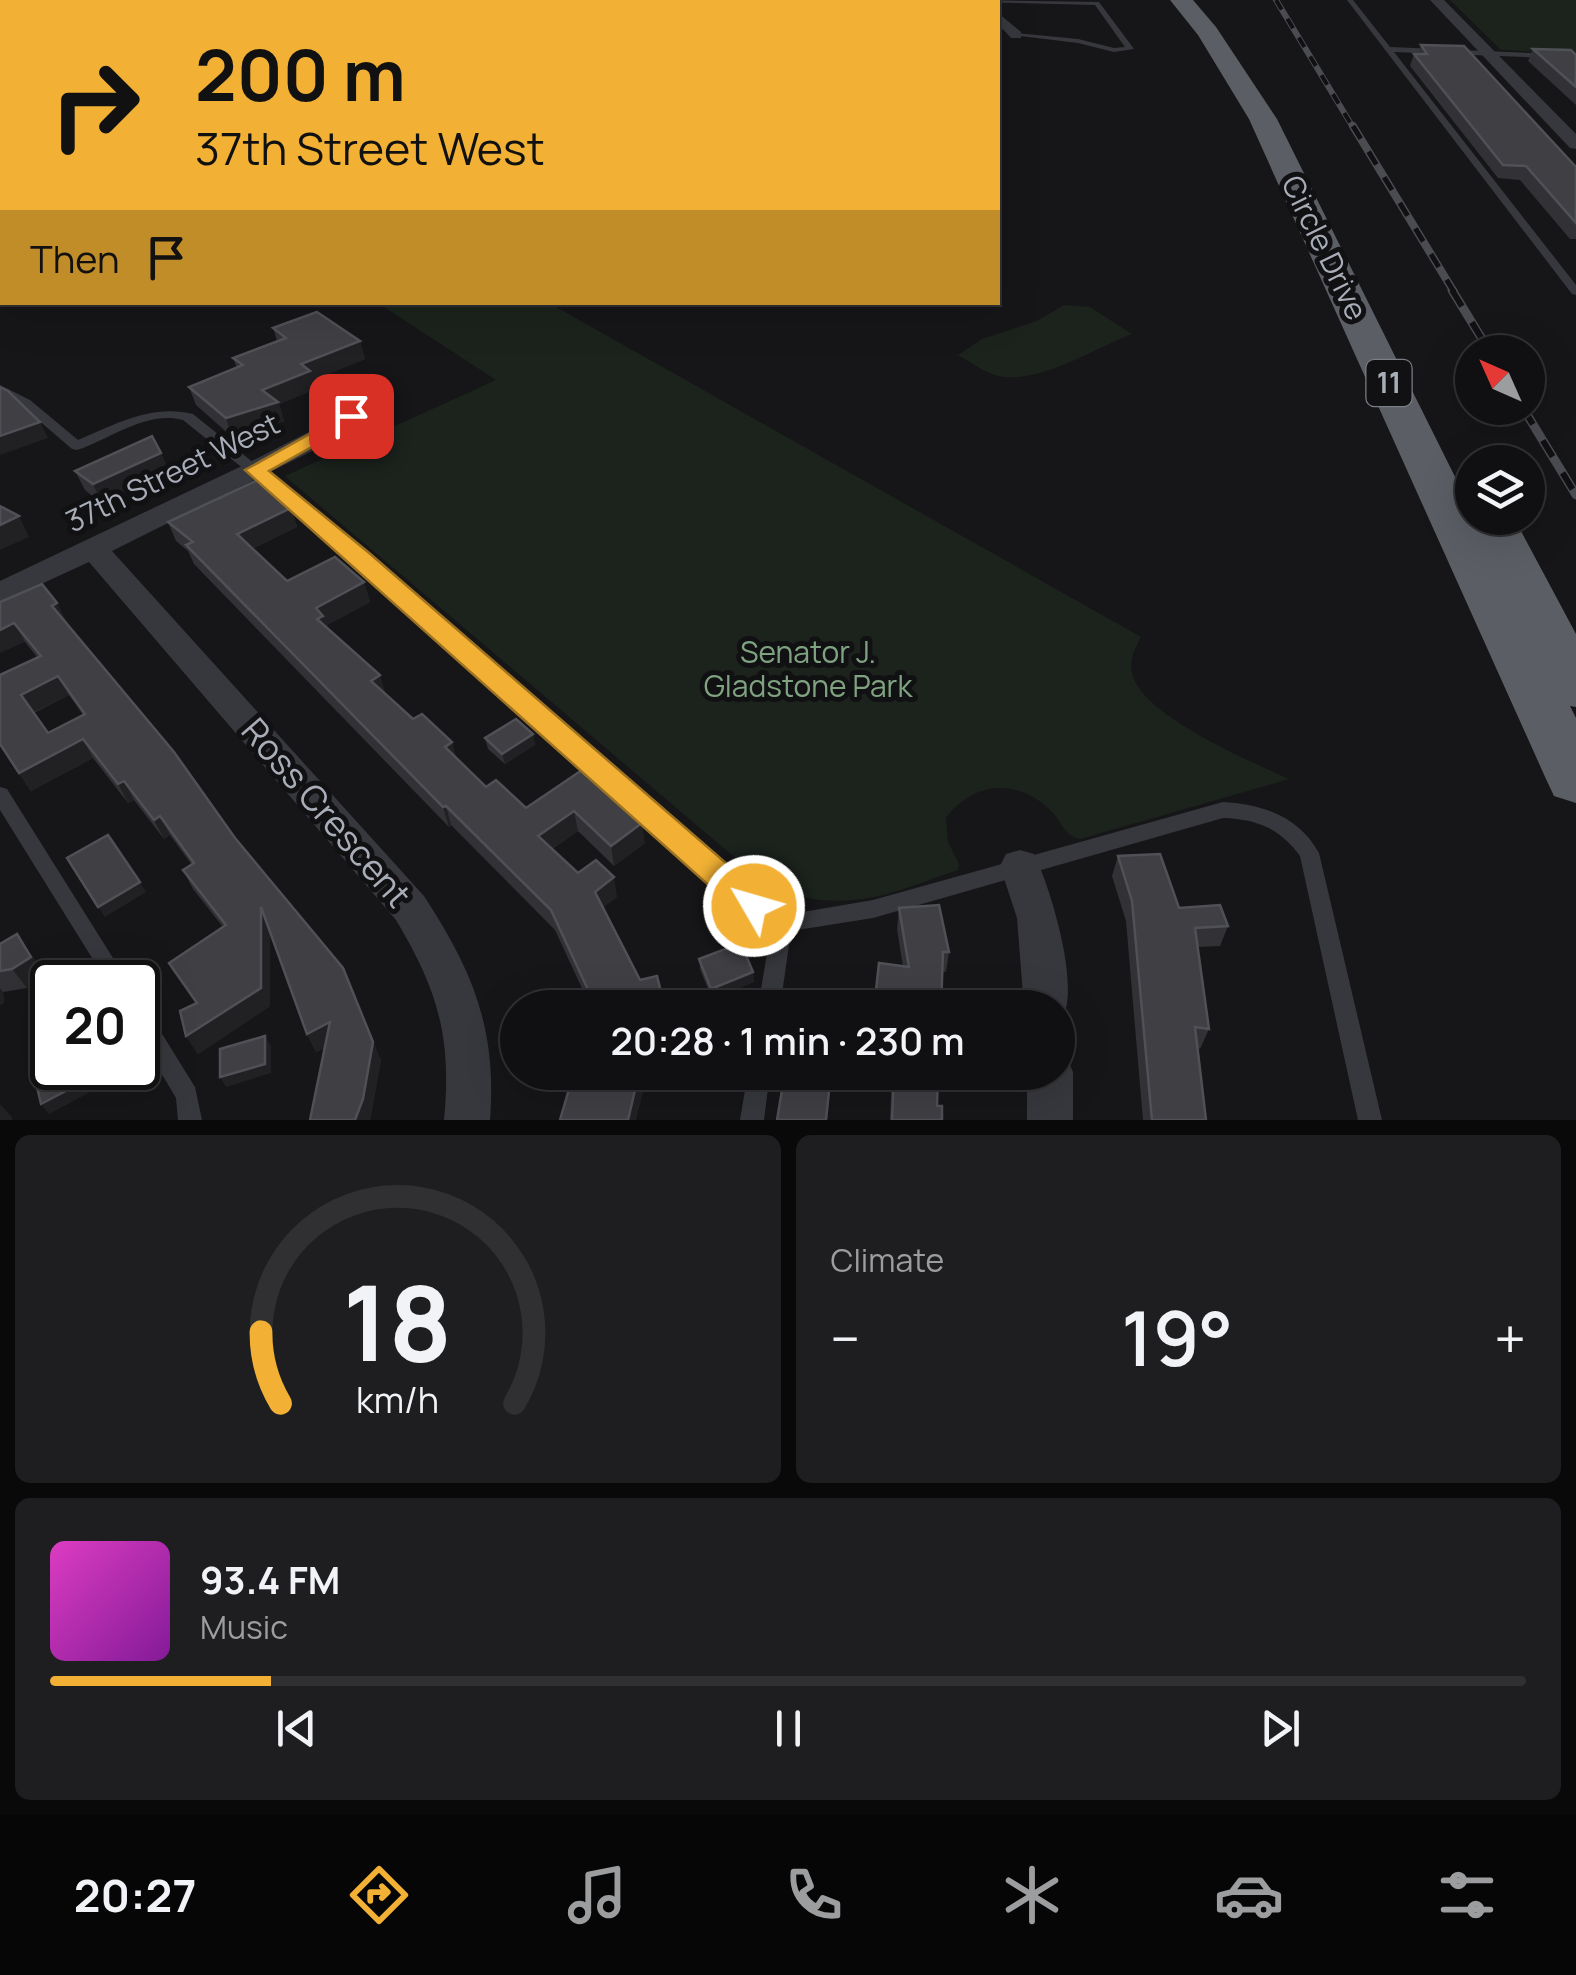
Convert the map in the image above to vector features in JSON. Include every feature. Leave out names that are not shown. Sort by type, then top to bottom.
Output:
[{"type":"highway","name":"Circle Drive","points":[[1181,0],[1208,32],[1263,118],[1576,779]]},
{"type":"highway","name":"Circle Drive","points":[[1206,0],[1278,96],[1455,447]]},
{"type":"highway","points":[[1499,535],[1576,688]]},
{"type":"street","points":[[1437,0],[1576,144]]},
{"type":"street","points":[[1000,19],[1016,35]]},
{"type":"street","name":"37th Street West","points":[[0,593],[256,470],[331,431],[370,402]]},
{"type":"street","name":"Ross Crescent","points":[[93,548],[410,908],[444,960],[465,1017],[472,1078],[468,1120]]},
{"type":"street","points":[[1020,866],[1031,888],[1038,922],[1044,990]]},
{"type":"street","points":[[1050,1090],[1050,1120]]},
{"type":"lane","points":[[1350,0],[1576,292]]},
{"type":"lane","points":[[1000,1],[1097,3],[1130,49],[1016,35]]},
{"type":"lane","points":[[1387,49],[1576,57]]},
{"type":"lane","points":[[0,389],[26,404],[76,446],[140,421],[181,414],[350,548],[720,880],[782,924],[874,909],[1223,810],[1248,810],[1273,818],[1296,834],[1309,854],[1370,1120]]},
{"type":"lane","points":[[0,794],[104,960]]},
{"type":"lane","points":[[772,990],[782,924]]},
{"type":"lane","points":[[160,1050],[187,1095],[190,1120]]},
{"type":"lane","points":[[752,1120],[756,1090]]},
{"type":"green space","points":[[1450,0],[1576,0],[1576,54],[1501,50]]},
{"type":"green space","name":"Senator J. Gladstone Park","points":[[381,305],[553,305],[1141,637],[1132,658],[1132,673],[1155,705],[1225,749],[1289,779],[1080,839],[1026,794],[1012,789],[983,790],[957,805],[946,818],[948,842],[958,870],[888,894],[845,901],[772,889],[285,476],[496,380]]},
{"type":"green space","points":[[1064,305],[1090,307],[1132,334],[1063,365],[1026,376],[992,374],[958,355],[982,339],[1037,321]]},
{"type":"building","points":[[1421,45],[1464,46],[1576,167],[1576,223],[1526,166],[1503,165],[1414,54],[1427,54]]},
{"type":"building","points":[[1533,49],[1571,50],[1576,55],[1576,87]]},
{"type":"building","points":[[317,312],[360,341],[301,364],[310,371],[262,390],[278,402],[226,418],[189,387],[243,365],[233,358],[286,338],[273,328]]},
{"type":"building","points":[[0,387],[8,391],[40,422],[0,436]]},
{"type":"building","points":[[152,436],[161,453],[93,484],[75,471]]},
{"type":"building","points":[[258,480],[291,508],[237,534],[287,581],[335,557],[364,582],[316,608],[323,616],[317,619],[380,675],[371,681],[413,719],[422,714],[452,742],[445,747],[486,787],[496,780],[526,808],[582,770],[642,823],[611,846],[574,811],[538,836],[578,873],[596,860],[614,877],[595,892],[640,980],[657,976],[660,990],[588,990],[551,910],[443,807],[186,545],[193,542],[168,522]]},
{"type":"building","points":[[0,506],[19,516],[0,525]]},
{"type":"building","points":[[42,584],[57,603],[52,606],[174,752],[235,838],[343,968],[373,1042],[363,1099],[355,1120],[310,1120],[330,1022],[307,1034],[261,907],[261,988],[186,1036],[180,1011],[197,1003],[169,963],[226,925],[183,870],[194,863],[160,816],[154,820],[124,781],[118,784],[83,739],[19,773],[0,744],[0,675],[41,656],[14,623],[0,630],[0,602]],"holes":[[[58,676],[85,714],[48,733],[21,695]]]},
{"type":"building","points":[[516,719],[533,734],[502,754],[485,738]]},
{"type":"building","points":[[108,835],[140,882],[98,907],[67,858]]},
{"type":"building","points":[[1160,854],[1179,908],[1220,905],[1228,926],[1195,928],[1209,1029],[1195,1027],[1206,1120],[1152,1120],[1132,901],[1118,856]]},
{"type":"building","points":[[939,905],[949,952],[943,952],[942,990],[876,990],[879,963],[909,967],[899,908]]},
{"type":"building","points":[[17,934],[31,957],[12,969],[0,971],[0,944]]},
{"type":"building","points":[[741,943],[753,972],[711,989],[699,959]]},
{"type":"building","points":[[265,1036],[265,1064],[220,1077],[220,1049]]},
{"type":"building","points":[[38,1090],[68,1090],[41,1104]]},
{"type":"building","points":[[569,1090],[635,1090],[628,1120],[560,1120]]},
{"type":"building","points":[[782,1090],[829,1090],[826,1120],[777,1120]]},
{"type":"building","points":[[893,1090],[937,1090],[942,1120],[892,1120]]},
{"type":"railway","points":[[1276,0],[1354,129]]},
{"type":"railway","points":[[1353,126],[1454,292]]},
{"type":"railway","points":[[1452,290],[1480,335]]},
{"type":"railway","points":[[1533,425],[1576,495]]},
{"type":"route","points":[[351,416],[331,431],[256,470],[360,557],[720,880],[754,906]]}]
